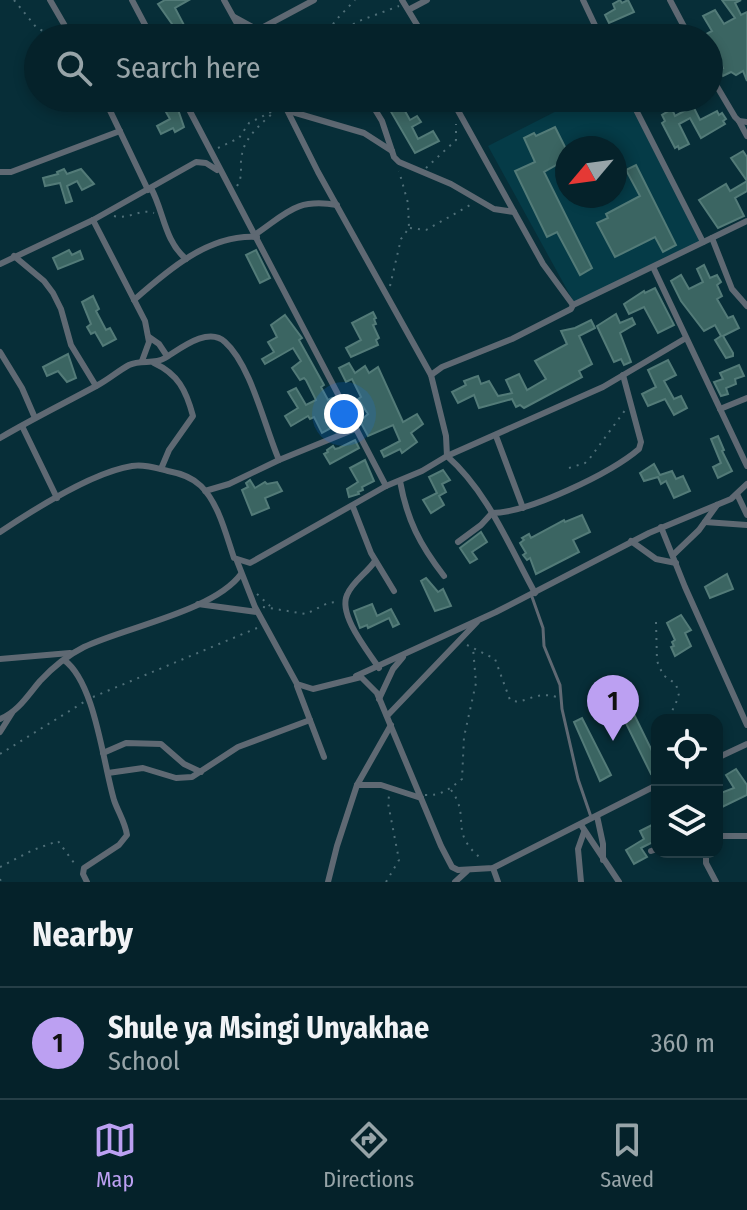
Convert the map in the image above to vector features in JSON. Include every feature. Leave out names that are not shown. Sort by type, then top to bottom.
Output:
[{"type":"street","points":[[50,0],[64,24]]},
{"type":"street","points":[[132,0],[145,24]]},
{"type":"street","points":[[224,0],[238,24]]},
{"type":"street","points":[[269,24],[314,0]]},
{"type":"street","points":[[417,24],[404,3],[427,0]]},
{"type":"street","points":[[583,0],[594,24]]},
{"type":"street","points":[[674,1],[684,24]]},
{"type":"street","points":[[234,17],[247,24]]},
{"type":"street","points":[[723,100],[743,122],[747,136]]},
{"type":"street","points":[[111,112],[160,205],[173,244],[186,259]]},
{"type":"street","points":[[190,112],[209,153],[257,235],[386,486]]},
{"type":"street","points":[[290,112],[431,375],[446,436],[447,456],[464,471],[492,513],[533,594]]},
{"type":"street","points":[[292,112],[364,133],[392,151]]},
{"type":"street","points":[[377,112],[399,162],[466,192],[486,205],[514,212]]},
{"type":"street","points":[[459,112],[554,282],[573,305]]},
{"type":"street","points":[[637,112],[703,242]]},
{"type":"street","points":[[0,172],[11,172],[120,131]]},
{"type":"street","points":[[0,264],[105,214],[196,162],[206,163],[219,171]]},
{"type":"street","points":[[134,300],[186,259],[233,237],[257,235],[299,205],[312,202],[337,205]]},
{"type":"street","points":[[93,220],[145,321],[149,337],[142,361]]},
{"type":"street","points":[[431,375],[442,367],[523,333],[571,309],[573,305],[747,221]]},
{"type":"street","points":[[712,238],[732,289],[747,306]]},
{"type":"street","points":[[14,256],[44,281],[53,293],[71,345],[96,386]]},
{"type":"street","points":[[653,267],[747,466]]},
{"type":"street","points":[[149,337],[159,344],[167,356]]},
{"type":"street","points":[[152,362],[176,348],[204,338],[218,337],[224,341],[247,378],[279,460]]},
{"type":"street","points":[[237,561],[250,563],[261,559],[386,486],[623,375],[686,338]]},
{"type":"street","points":[[0,352],[4,366],[35,418]]},
{"type":"street","points":[[0,438],[128,366],[142,361],[152,362],[178,379],[193,416],[169,450],[161,469]]},
{"type":"street","points":[[458,542],[492,513],[523,508],[593,478],[639,449],[641,442],[623,375]]},
{"type":"street","points":[[720,409],[747,398]]},
{"type":"street","points":[[22,426],[57,498]]},
{"type":"street","points":[[205,491],[355,429]]},
{"type":"street","points":[[496,436],[523,508]]},
{"type":"street","points":[[0,532],[57,498],[119,469],[145,465],[192,479],[205,491],[257,612],[296,682],[324,757]]},
{"type":"street","points":[[400,481],[410,523],[444,576]]},
{"type":"street","points":[[296,682],[303,688],[313,689],[379,668],[533,594],[631,541],[717,505],[737,494],[747,484]]},
{"type":"street","points":[[737,494],[747,515]]},
{"type":"street","points":[[673,555],[717,505]]},
{"type":"street","points":[[353,507],[375,561],[394,591]]},
{"type":"street","points":[[705,522],[747,525]]},
{"type":"street","points":[[661,527],[747,725]]},
{"type":"street","points":[[631,541],[656,559],[676,563]]},
{"type":"street","points":[[375,561],[349,591],[345,607],[355,633],[379,668]]},
{"type":"street","points":[[0,732],[12,713],[73,653],[198,604],[235,582],[241,574]]},
{"type":"street","points":[[198,604],[257,612]]},
{"type":"street","points":[[387,716],[479,620]]},
{"type":"street","points":[[379,699],[393,669],[409,652]]},
{"type":"street","points":[[0,659],[73,653]]},
{"type":"street","points":[[64,660],[79,676],[88,700],[127,838],[84,868],[87,882]]},
{"type":"street","points":[[349,678],[361,677],[379,699],[452,867],[458,870],[492,868],[582,828],[594,818],[655,786]]},
{"type":"street","points":[[0,719],[12,713]]},
{"type":"street","points":[[108,773],[143,768],[184,779],[201,772],[238,747],[310,720]]},
{"type":"street","points":[[328,882],[357,785],[391,725]]},
{"type":"street","points":[[103,753],[126,743],[161,744],[184,764],[201,772]]},
{"type":"street","points":[[723,755],[747,744]]},
{"type":"street","points":[[357,785],[393,788],[420,796]]},
{"type":"street","points":[[594,818],[603,844],[603,860]]},
{"type":"street","points":[[582,828],[619,882]]},
{"type":"street","points":[[581,882],[578,849],[582,828]]},
{"type":"street","points":[[723,836],[747,836]]},
{"type":"street","points":[[706,858],[716,882]]},
{"type":"street","points":[[492,868],[498,882]]},
{"type":"street","points":[[455,882],[468,870]]},
{"type":"lane","points":[[533,594],[543,628],[544,646],[560,685],[578,779],[594,818]]},
{"type":"path","points":[[14,0],[34,24]]},
{"type":"path","points":[[333,24],[355,0]]},
{"type":"path","points":[[355,24],[404,3]]},
{"type":"path","points":[[209,153],[239,138],[249,123],[273,112]]},
{"type":"path","points":[[233,194],[241,178],[245,145],[274,112]]},
{"type":"path","points":[[423,171],[456,140],[456,120]]},
{"type":"path","points":[[386,295],[393,279],[401,239],[409,228],[408,203],[400,178],[399,162]]},
{"type":"path","points":[[409,228],[426,230],[462,208],[486,205]]},
{"type":"path","points":[[105,214],[121,218],[150,211],[162,218]]},
{"type":"path","points":[[569,468],[590,458],[630,405]]},
{"type":"path","points":[[247,586],[273,608]]},
{"type":"path","points":[[253,603],[306,614],[328,603],[345,607]]},
{"type":"path","points":[[656,622],[657,661],[663,675],[676,684],[679,696],[671,714]]},
{"type":"path","points":[[0,754],[88,700],[264,625]]},
{"type":"path","points":[[457,640],[495,659],[510,700],[516,703],[543,694],[562,699]]},
{"type":"path","points":[[420,796],[435,796],[462,779],[464,737],[476,683],[473,648]]},
{"type":"path","points":[[386,882],[399,860],[388,803],[393,788]]},
{"type":"path","points":[[450,789],[459,806],[462,837],[492,868]]},
{"type":"path","points":[[0,867],[58,841],[83,874]]},
{"type":"shaded area","points":[[555,112],[637,112],[703,242],[576,306],[488,146]]},
{"type":"building","points":[[165,0],[189,0],[175,8],[183,24],[172,24],[158,4]]},
{"type":"building","points":[[620,0],[622,3],[628,0],[634,12],[609,23],[605,15],[615,9],[613,4]]},
{"type":"building","points":[[722,0],[741,0],[735,3],[741,15],[747,12],[747,81],[743,71],[723,76],[723,24],[708,24],[703,16],[715,10],[724,24],[735,18]]},
{"type":"building","points":[[166,112],[179,112],[184,127],[161,134],[157,126],[170,119]]},
{"type":"building","points":[[391,112],[406,112],[410,120],[417,116],[421,122],[412,127],[418,139],[433,131],[439,141],[415,153]]},
{"type":"building","points":[[667,112],[673,112],[675,116],[682,112],[696,112],[700,120],[718,112],[726,119],[723,121],[725,124],[701,138],[690,118],[679,124],[689,144],[679,149],[678,146],[675,148],[662,123],[665,121],[662,115]]},
{"type":"building","points":[[555,127],[560,136],[555,136],[555,166],[544,172],[555,194],[555,208],[562,208],[592,268],[580,275],[557,232],[547,237],[515,171],[535,162],[524,138],[534,133],[536,136]]},
{"type":"building","points":[[743,151],[747,157],[747,181],[731,158]]},
{"type":"building","points":[[636,165],[676,245],[663,252],[655,237],[615,257],[597,223],[608,218],[606,214],[617,208],[627,208],[627,203],[640,196],[627,170]]},
{"type":"building","points":[[64,169],[67,174],[81,169],[94,184],[82,190],[77,181],[67,186],[72,201],[66,203],[60,183],[45,186],[43,178]]},
{"type":"building","points":[[747,181],[747,191],[735,198],[744,216],[718,228],[699,200],[726,184],[730,191]]},
{"type":"building","points":[[69,250],[72,255],[80,251],[83,259],[58,269],[53,258]]},
{"type":"building","points":[[256,250],[270,278],[260,283],[246,255]]},
{"type":"building","points":[[704,265],[710,278],[717,275],[721,282],[717,285],[722,296],[717,299],[728,318],[733,316],[739,328],[723,336],[733,353],[733,356],[726,358],[715,340],[721,336],[715,325],[704,331],[681,301],[671,281],[681,275],[689,289],[703,282],[697,269]]},
{"type":"building","points":[[655,288],[674,325],[658,333],[644,307],[629,314],[624,304]]},
{"type":"building","points":[[93,296],[99,309],[96,311],[106,330],[110,328],[116,339],[103,346],[95,332],[91,334],[87,327],[91,324],[82,302]]},
{"type":"building","points":[[373,312],[378,345],[351,357],[346,348],[361,340],[352,323]]},
{"type":"building","points":[[616,314],[620,323],[632,318],[635,324],[620,333],[631,362],[624,365],[621,359],[614,362],[597,326]]},
{"type":"building","points":[[285,315],[302,338],[299,340],[324,385],[321,387],[328,400],[332,398],[344,418],[344,421],[322,433],[314,417],[310,419],[308,416],[291,426],[285,416],[298,408],[288,392],[296,388],[306,405],[316,400],[306,380],[300,380],[292,368],[301,361],[293,348],[265,364],[262,359],[274,352],[268,342],[277,337],[271,325]]},
{"type":"building","points":[[591,320],[595,328],[579,336],[592,364],[579,371],[582,377],[524,408],[520,405],[516,407],[512,399],[479,408],[474,395],[458,403],[452,392],[466,385],[464,381],[478,376],[481,384],[489,381],[498,396],[512,393],[506,380],[519,374],[527,390],[546,379],[535,361],[567,344],[561,331]]},
{"type":"building","points":[[68,354],[76,378],[67,382],[58,371],[47,376],[43,367]]},
{"type":"building","points":[[668,360],[676,375],[664,381],[674,399],[681,396],[687,408],[674,415],[665,399],[648,406],[642,394],[656,387],[648,370]]},
{"type":"building","points":[[349,363],[355,373],[365,366],[369,373],[378,367],[403,422],[417,414],[423,424],[411,433],[417,442],[402,453],[400,449],[384,457],[381,451],[400,441],[393,425],[368,436],[360,421],[368,414],[358,399],[361,397],[352,379],[346,382],[339,368]]},
{"type":"building","points":[[739,365],[744,376],[735,379],[736,384],[726,388],[728,394],[721,396],[714,382],[723,379],[720,373]]},
{"type":"building","points":[[718,436],[732,471],[718,478],[713,467],[721,463],[711,439]]},
{"type":"building","points":[[355,440],[359,448],[330,464],[324,454],[327,450]]},
{"type":"building","points":[[365,460],[374,481],[362,487],[359,494],[349,497],[347,489],[358,482],[350,468]]},
{"type":"building","points":[[654,464],[660,475],[672,471],[676,479],[683,476],[690,491],[674,498],[666,481],[661,484],[658,477],[644,481],[640,473]]},
{"type":"building","points":[[443,470],[450,480],[442,484],[446,492],[439,496],[444,505],[431,513],[423,500],[437,493],[429,477]]},
{"type":"building","points":[[250,480],[255,488],[265,482],[277,482],[282,491],[265,498],[269,508],[252,515],[242,490],[248,487],[246,483]]},
{"type":"building","points":[[582,515],[590,532],[573,540],[579,552],[536,574],[530,558],[527,560],[523,555],[526,553],[520,543],[524,540],[522,538],[529,534],[531,538],[564,520]]},
{"type":"building","points":[[481,532],[487,542],[472,552],[477,559],[470,563],[460,548]]},
{"type":"building","points":[[727,574],[733,589],[710,598],[705,587]]},
{"type":"building","points":[[426,578],[438,592],[443,589],[451,606],[435,611],[421,581]]},
{"type":"building","points":[[372,604],[377,616],[391,609],[399,624],[393,627],[389,618],[368,628],[367,625],[360,628],[354,611]]},
{"type":"building","points":[[681,615],[691,630],[685,633],[691,646],[675,656],[671,647],[675,640],[667,623]]},
{"type":"building","points":[[626,698],[651,749],[651,774],[616,703]]},
{"type":"building","points":[[582,718],[611,775],[600,781],[574,722]]},
{"type":"building","points":[[736,769],[747,785],[747,795],[723,807],[723,792],[734,788],[726,775]]},
{"type":"building","points":[[651,826],[651,843],[641,848],[647,857],[634,864],[626,850],[644,839],[640,831]]},
{"type":"place","name":"Shule ya Msingi Unyakhae","points":[[613,741]]}]
